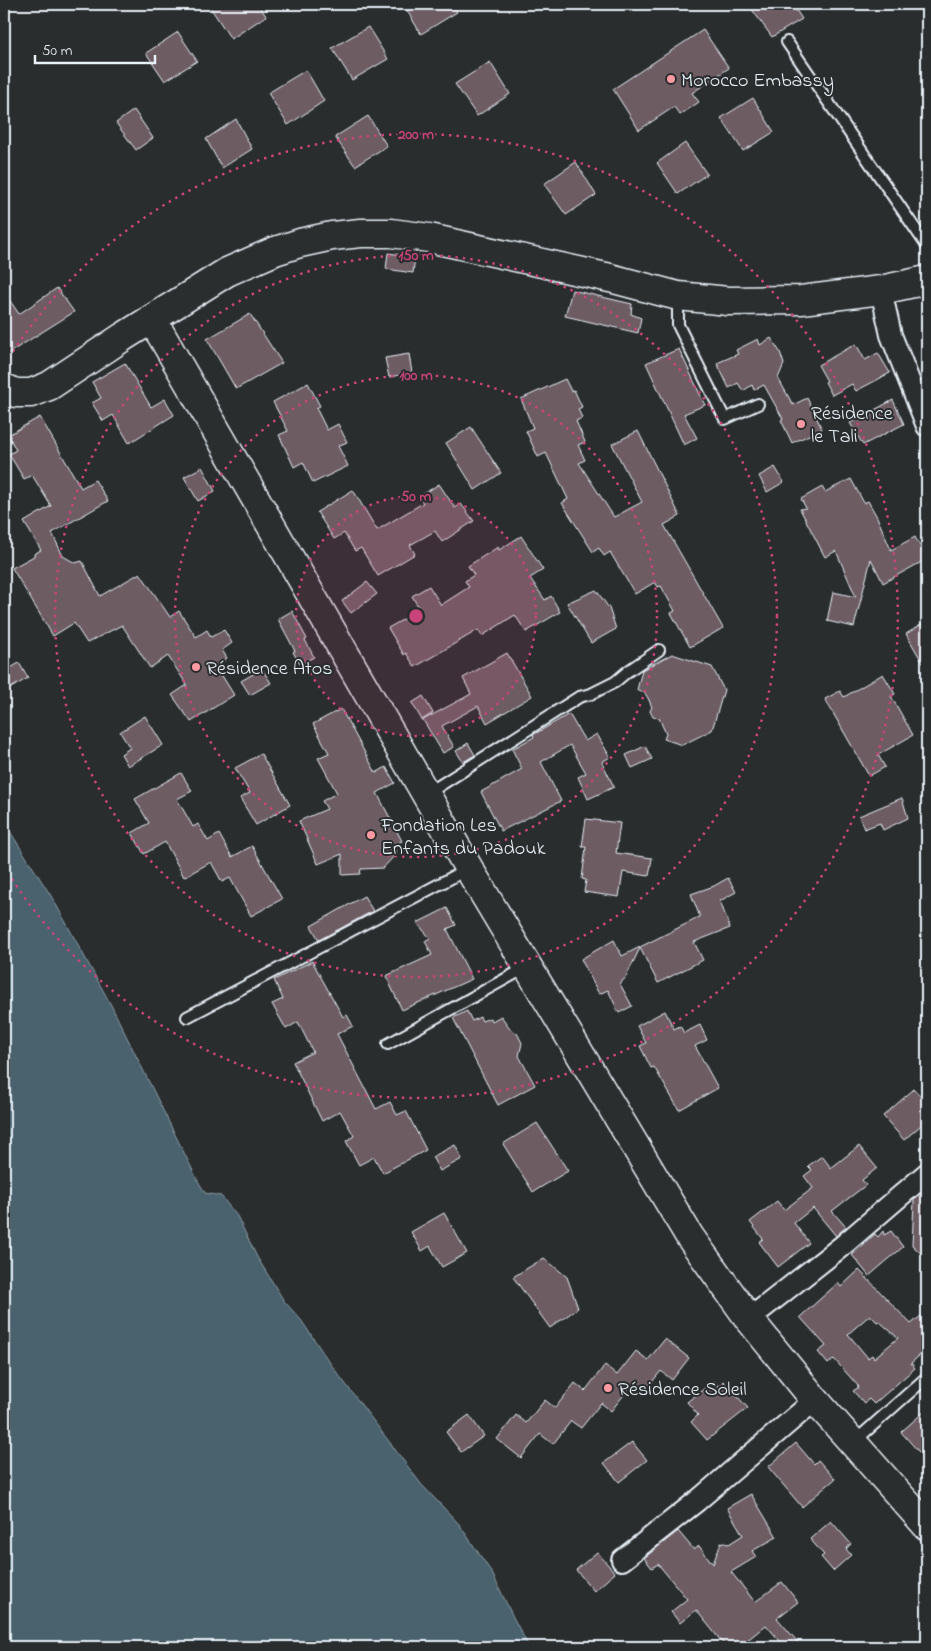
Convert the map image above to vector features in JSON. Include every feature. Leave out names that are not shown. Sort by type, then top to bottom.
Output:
[{"type":"main road","points":[[4,388],[16,393],[31,393],[49,386],[227,272],[252,260],[300,243],[332,236],[361,233],[391,233],[429,238],[610,278],[678,296],[728,301],[801,300],[881,290],[927,280]]},
{"type":"main road","points":[[152,319],[427,793],[469,869],[690,1237],[749,1319],[815,1400],[927,1526]]},
{"type":"street","points":[[881,290],[891,335],[927,426]]},
{"type":"street","points":[[749,1319],[842,1246],[927,1174]]},
{"type":"street","points":[[622,1560],[697,1502],[815,1400]]},
{"type":"lane","points":[[788,42],[927,246]]},
{"type":"lane","points":[[678,296],[678,324],[684,340],[726,419],[758,404]]},
{"type":"lane","points":[[427,793],[579,697],[591,694],[615,682],[659,650]]},
{"type":"lane","points":[[186,1017],[469,869]]},
{"type":"lane","points":[[388,1044],[528,966]]},
{"type":"lane","points":[[853,1443],[927,1377]]},
{"type":"water","points":[[4,822],[53,899],[111,1005],[205,1193],[221,1196],[237,1216],[257,1257],[284,1301],[301,1320],[332,1366],[421,1484],[459,1524],[492,1573],[529,1647],[4,1647]]},
{"type":"building","points":[[208,4],[258,4],[266,16],[231,39]]},
{"type":"building","points":[[403,4],[451,4],[457,12],[421,34]]},
{"type":"building","points":[[748,4],[792,4],[802,19],[772,37]]},
{"type":"building","points":[[368,27],[388,59],[352,80],[332,48]]},
{"type":"building","name":"Morocco Embassy","points":[[703,30],[729,68],[692,93],[699,102],[680,115],[674,107],[639,130],[613,89]]},
{"type":"building","points":[[178,32],[197,61],[165,81],[146,53]]},
{"type":"building","points":[[490,62],[510,94],[477,116],[455,84]]},
{"type":"building","points":[[306,70],[324,101],[288,125],[268,93]]},
{"type":"building","points":[[753,98],[774,132],[743,151],[721,118]]},
{"type":"building","points":[[134,110],[153,138],[136,150],[116,123]]},
{"type":"building","points":[[368,116],[387,146],[355,166],[335,137]]},
{"type":"building","points":[[236,119],[252,149],[222,168],[206,139]]},
{"type":"building","points":[[685,143],[707,174],[678,194],[657,163]]},
{"type":"building","points":[[576,162],[596,195],[566,215],[544,184]]},
{"type":"building","points":[[388,253],[415,257],[413,273],[386,269]]},
{"type":"building","points":[[57,288],[74,312],[4,356],[4,292],[19,314]]},
{"type":"building","points":[[572,290],[632,304],[631,314],[641,318],[638,333],[565,316]]},
{"type":"building","points":[[250,314],[282,363],[236,389],[207,339]]},
{"type":"building","points":[[771,338],[780,352],[784,364],[778,378],[793,405],[807,398],[822,429],[792,443],[781,420],[783,419],[764,385],[754,390],[752,385],[743,391],[738,383],[729,388],[717,363],[738,354],[736,350],[758,339],[760,345]]},
{"type":"building","points":[[856,344],[865,360],[878,353],[890,373],[856,391],[852,384],[832,395],[818,365]]},
{"type":"building","points":[[679,349],[705,405],[684,414],[697,438],[684,445],[646,363]]},
{"type":"building","points":[[409,354],[412,373],[389,377],[385,358]]},
{"type":"building","points":[[125,363],[151,407],[165,399],[174,415],[129,443],[113,415],[103,421],[92,403],[101,398],[92,382]]},
{"type":"building","points":[[565,379],[571,391],[574,390],[582,407],[578,409],[582,418],[576,421],[585,442],[578,445],[585,460],[579,463],[614,517],[642,502],[612,444],[638,431],[680,516],[664,525],[723,628],[690,647],[671,613],[675,611],[661,586],[658,587],[655,582],[635,594],[610,552],[604,556],[599,548],[593,552],[562,503],[568,499],[546,453],[538,457],[526,431],[533,428],[521,399]]},
{"type":"building","points":[[308,383],[320,406],[316,408],[327,430],[338,424],[347,442],[338,446],[348,466],[313,483],[303,462],[294,467],[279,435],[288,431],[273,402]]},
{"type":"building","points":[[893,400],[904,424],[863,445],[850,423]]},
{"type":"building","points":[[40,417],[81,488],[95,480],[108,501],[52,533],[63,556],[75,563],[82,561],[100,596],[140,573],[170,617],[179,611],[196,637],[207,630],[211,637],[224,630],[232,643],[222,650],[227,658],[216,666],[234,695],[191,722],[172,695],[187,685],[168,656],[150,668],[122,625],[87,643],[74,623],[53,636],[12,568],[41,550],[24,522],[51,506],[32,475],[24,479],[9,454],[16,450],[8,435]]},
{"type":"building","points":[[471,427],[501,473],[475,490],[446,443]]},
{"type":"building","points":[[202,467],[215,491],[198,501],[184,477]]},
{"type":"building","points":[[775,467],[784,482],[767,492],[759,476]]},
{"type":"building","points":[[851,479],[864,503],[868,501],[891,550],[915,537],[927,559],[883,583],[871,559],[854,627],[827,621],[833,592],[856,597],[836,551],[825,557],[800,509],[806,508],[801,499],[822,487],[825,492]]},
{"type":"building","points":[[439,484],[455,508],[461,504],[474,521],[442,542],[435,531],[410,545],[415,554],[378,576],[361,548],[355,551],[344,533],[334,539],[317,512],[353,490],[377,530],[423,503],[419,497]]},
{"type":"building","points":[[521,536],[543,570],[530,578],[545,600],[551,596],[560,612],[526,632],[515,615],[482,636],[478,630],[415,667],[406,653],[404,655],[388,628],[420,610],[412,596],[429,586],[441,605],[469,587],[465,581],[474,575],[468,566],[498,547],[499,550]]},
{"type":"building","points":[[367,582],[377,594],[351,613],[342,601]]},
{"type":"building","points":[[596,590],[609,608],[616,629],[591,643],[567,603]]},
{"type":"building","points":[[292,611],[314,657],[300,664],[278,619]]},
{"type":"building","points":[[927,621],[927,670],[906,634]]},
{"type":"building","points":[[507,653],[532,696],[487,723],[478,706],[442,726],[454,747],[443,753],[423,720],[471,694],[463,678]]},
{"type":"building","points":[[672,654],[712,667],[724,690],[712,730],[682,745],[664,739],[666,734],[659,718],[653,717],[650,711],[652,707],[648,698],[644,692],[637,690],[642,670]]},
{"type":"building","points":[[19,663],[28,678],[4,692],[4,672]]},
{"type":"building","points":[[262,669],[271,683],[250,695],[241,681]]},
{"type":"building","points":[[883,674],[895,694],[891,696],[913,735],[878,755],[885,767],[869,776],[825,699],[840,691],[844,697]]},
{"type":"building","points":[[423,696],[433,713],[422,720],[412,703]]},
{"type":"building","points":[[341,709],[376,773],[386,767],[395,783],[377,793],[402,841],[393,846],[397,853],[383,868],[361,869],[360,874],[342,875],[342,854],[318,864],[299,821],[327,809],[322,801],[337,793],[318,758],[329,753],[313,724]]},
{"type":"building","points":[[569,714],[585,741],[597,734],[610,757],[602,762],[614,787],[588,799],[578,777],[586,773],[570,745],[541,762],[561,801],[501,831],[481,792],[522,769],[512,749]]},
{"type":"building","points":[[145,716],[163,745],[128,766],[121,754],[130,748],[120,732]]},
{"type":"building","points":[[468,743],[475,755],[463,762],[456,751]]},
{"type":"building","points":[[645,746],[652,759],[632,768],[626,755]]},
{"type":"building","points":[[261,754],[290,805],[256,825],[240,798],[250,793],[235,768]]},
{"type":"building","points":[[181,773],[192,791],[177,799],[193,827],[198,824],[208,841],[219,834],[232,857],[252,846],[282,899],[251,916],[230,878],[222,882],[211,862],[184,877],[165,842],[144,854],[132,833],[149,823],[135,799]]},
{"type":"building","points":[[902,798],[908,818],[883,830],[880,823],[864,829],[859,816]]},
{"type":"building","points":[[586,819],[620,823],[616,853],[652,858],[649,876],[623,872],[619,897],[584,892],[586,880],[582,879],[586,847],[582,847]]},
{"type":"building","points":[[728,878],[736,892],[720,901],[730,928],[694,942],[703,960],[658,983],[640,948],[626,977],[620,984],[632,1006],[619,1013],[608,990],[599,994],[581,959],[614,940],[622,956],[700,917],[691,894],[714,886]]},
{"type":"building","points":[[364,896],[373,911],[319,940],[311,926]]},
{"type":"building","points":[[447,908],[456,925],[447,929],[472,979],[402,1010],[386,976],[432,955],[425,941],[430,938],[417,923]]},
{"type":"building","points":[[312,961],[343,1017],[347,1015],[353,1026],[337,1034],[376,1109],[390,1102],[397,1115],[406,1111],[426,1150],[383,1173],[374,1157],[359,1165],[346,1141],[354,1136],[340,1111],[322,1121],[293,1062],[313,1052],[298,1022],[286,1029],[272,1004],[283,999],[274,980]]},
{"type":"building","points":[[467,1011],[472,1021],[480,1017],[482,1021],[490,1018],[492,1021],[501,1016],[512,1031],[517,1033],[522,1043],[519,1056],[535,1085],[498,1105],[453,1018]]},
{"type":"building","points":[[665,1011],[674,1029],[680,1026],[684,1033],[700,1025],[707,1040],[695,1046],[718,1088],[679,1110],[654,1067],[651,1068],[640,1046],[646,1043],[637,1026]]},
{"type":"building","points":[[914,1089],[927,1104],[927,1120],[904,1140],[883,1116]]},
{"type":"building","points":[[537,1123],[568,1171],[533,1192],[503,1144]]},
{"type":"building","points":[[455,1145],[462,1159],[440,1171],[432,1157]]},
{"type":"building","points":[[859,1146],[877,1168],[862,1180],[866,1185],[832,1211],[846,1227],[836,1236],[813,1208],[794,1223],[809,1243],[778,1267],[759,1242],[763,1239],[750,1222],[777,1201],[784,1210],[813,1188],[804,1176],[812,1170],[808,1166],[822,1156],[831,1168]]},
{"type":"building","points":[[920,1194],[927,1195],[927,1259],[912,1245],[914,1200]]},
{"type":"building","points":[[444,1213],[467,1253],[442,1267],[430,1246],[422,1251],[411,1232]]},
{"type":"building","points":[[883,1231],[884,1235],[891,1231],[903,1247],[869,1276],[852,1255],[875,1234],[878,1237]]},
{"type":"building","points":[[544,1258],[567,1277],[578,1308],[550,1328],[513,1277]]},
{"type":"building","points":[[859,1270],[911,1324],[927,1311],[927,1349],[911,1363],[915,1368],[874,1404],[869,1399],[864,1403],[853,1391],[859,1387],[834,1359],[828,1364],[818,1352],[826,1346],[800,1317],[838,1283],[841,1287]],"holes":[[[870,1315],[877,1322],[879,1321],[898,1338],[874,1358],[872,1355],[868,1358],[848,1334]]]},
{"type":"building","points":[[665,1339],[689,1358],[672,1380],[661,1371],[642,1394],[631,1386],[611,1411],[601,1403],[581,1428],[571,1421],[553,1444],[540,1434],[521,1458],[497,1439],[516,1415],[526,1423],[545,1400],[555,1408],[575,1383],[585,1391],[605,1365],[617,1375],[636,1351],[648,1360]]},
{"type":"building","points":[[714,1381],[718,1386],[723,1381],[748,1408],[707,1440],[691,1422],[698,1415],[687,1402]]},
{"type":"building","points":[[927,1409],[927,1461],[901,1432]]},
{"type":"building","points":[[469,1415],[484,1436],[461,1452],[446,1432]]},
{"type":"building","points":[[632,1442],[647,1460],[619,1482],[604,1463]]},
{"type":"building","points":[[796,1443],[814,1464],[818,1460],[835,1479],[802,1507],[768,1467]]},
{"type":"building","points":[[751,1494],[777,1537],[752,1551],[756,1557],[731,1572],[755,1602],[782,1582],[798,1602],[777,1618],[802,1647],[785,1647],[766,1625],[739,1647],[726,1647],[696,1610],[680,1623],[671,1612],[687,1599],[658,1564],[652,1568],[644,1558],[678,1531],[694,1550],[699,1546],[713,1564],[721,1542],[729,1544],[743,1535],[727,1508]]},
{"type":"building","points":[[831,1521],[851,1544],[846,1549],[851,1555],[833,1571],[821,1557],[824,1555],[810,1539]]},
{"type":"building","points":[[597,1552],[615,1573],[594,1591],[576,1570]]},
{"type":"place","name":"Morocco Embassy","points":[[671,79]]},
{"type":"place","name":"Résidence le Tali","points":[[801,424]]},
{"type":"place","name":"Résidence Atos","points":[[196,667]]},
{"type":"place","name":"Fondation Les Enfants du Padouk","points":[[371,835]]},
{"type":"place","name":"Résidence Soleil","points":[[608,1388]]}]
